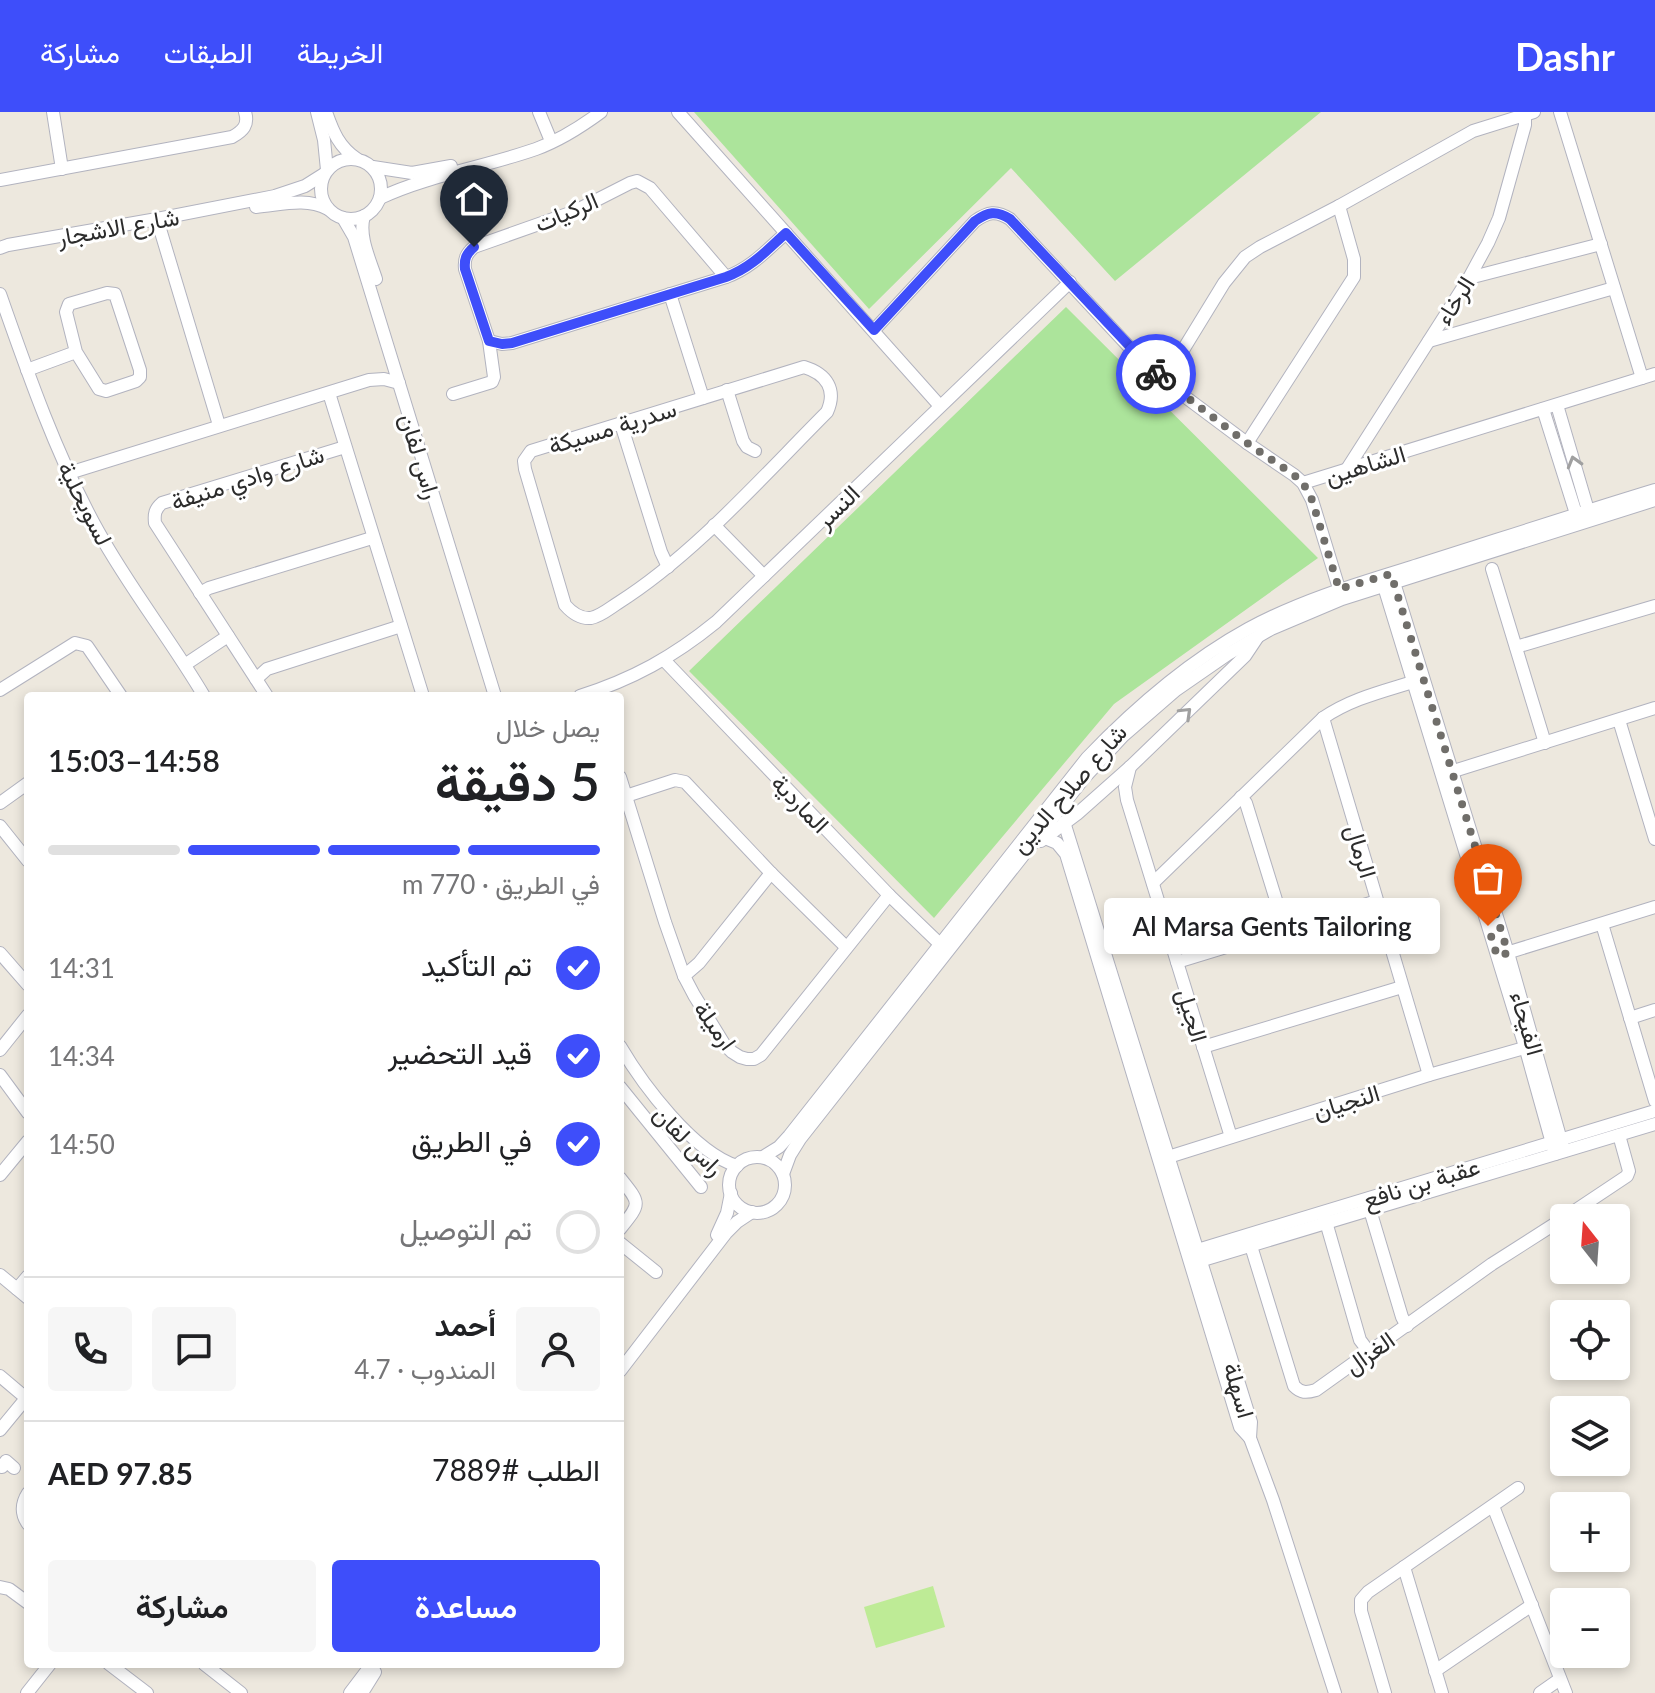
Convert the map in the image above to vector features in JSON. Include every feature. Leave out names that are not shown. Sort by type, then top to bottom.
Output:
[{"type":"street","points":[[53,112],[62,169]]},
{"type":"street","points":[[0,180],[232,137],[246,125],[245,112]]},
{"type":"street","points":[[317,112],[324,140],[325,172],[320,192],[328,209],[350,219],[364,216],[375,207],[380,198],[380,179],[373,167]]},
{"type":"street","points":[[326,112],[341,146],[357,159],[373,167],[400,172],[427,171],[551,141]]},
{"type":"street","points":[[539,112],[551,141]]},
{"type":"street","points":[[380,198],[413,184],[533,150],[601,112]]},
{"type":"street","points":[[678,112],[940,406]]},
{"type":"street","points":[[1560,112],[1642,378]]},
{"type":"street","points":[[1164,381],[1224,283],[1245,257],[1473,131],[1525,114]]},
{"type":"street","name":"الرخاء","points":[[1347,469],[1469,278],[1499,218],[1525,125],[1525,114]]},
{"type":"street","points":[[325,172],[344,159],[357,159]]},
{"type":"street","name":"شارع الاشجار","points":[[1,245],[233,205],[289,192],[305,186],[325,172]]},
{"type":"street","name":"الركيات","points":[[489,341],[465,269],[467,253],[474,247],[573,212],[637,181],[650,188],[726,277]]},
{"type":"street","name":"شارع الاشجار","points":[[233,205],[260,206],[302,201],[328,209]]},
{"type":"street","points":[[1247,443],[1354,277],[1354,259],[1339,206]]},
{"type":"street","points":[[874,330],[975,221],[992,212],[1001,213],[1164,381],[1303,483]]},
{"type":"street","name":"راس لفان","points":[[364,216],[362,234],[501,692]]},
{"type":"street","name":"راس لفان","points":[[343,218],[354,237],[494,692]]},
{"type":"street","points":[[157,219],[219,425]]},
{"type":"street","points":[[453,394],[492,382],[489,341],[512,343],[726,277],[754,262],[786,233]]},
{"type":"street","points":[[1469,278],[1601,244]]},
{"type":"street","name":"النسر","points":[[598,692],[664,660],[716,622],[1070,282]]},
{"type":"street","points":[[1429,341],[1614,288]]},
{"type":"street","points":[[107,293],[115,294],[140,377],[106,391],[99,389],[76,352],[66,312],[69,304],[107,293]]},
{"type":"street","name":"لسويحلية","points":[[0,294],[69,473],[99,533],[202,692]]},
{"type":"street","name":"سدرية مسيكة","points":[[670,294],[703,398]]},
{"type":"street","points":[[27,370],[76,352]]},
{"type":"street","points":[[369,380],[383,371],[391,356]]},
{"type":"street","name":"سدرية مسيكة","points":[[804,367],[824,379],[830,387],[832,402],[827,412],[668,567],[593,618],[577,615],[565,605],[524,461],[531,451],[727,390],[804,367]]},
{"type":"street","name":"الشاهين","points":[[1341,594],[1312,500],[1303,483],[1655,374]]},
{"type":"street","points":[[69,473],[369,380],[384,379],[399,383]]},
{"type":"street","points":[[727,390],[743,441],[755,451]]},
{"type":"street","name":"شارع وادي منيفة","points":[[329,393],[422,692]]},
{"type":"street","points":[[1550,407],[1583,517]]},
{"type":"street","points":[[621,424],[668,567]]},
{"type":"street","name":"شارع وادي منيفة","points":[[264,692],[155,523],[156,508],[162,503],[345,447]]},
{"type":"street","name":"شارع صلاح الدين","points":[[783,1174],[795,1147],[1078,776],[1176,690],[1255,631],[1341,594],[1583,517],[1655,490]]},
{"type":"street","name":"شارع صلاح الدين","points":[[1583,517],[1655,500]]},
{"type":"street","points":[[714,525],[764,576]]},
{"type":"street","points":[[200,593],[372,538]]},
{"type":"street","points":[[1492,569],[1545,743]]},
{"type":"street","name":"الفيحاء","points":[[1387,580],[1503,954],[1558,1147]]},
{"type":"street","points":[[1516,647],[1655,606]]},
{"type":"street","points":[[256,679],[267,669],[401,626]]},
{"type":"street","name":"شارع صلاح الدين","points":[[1028,849],[1077,814],[1130,767],[1245,656],[1255,631]]},
{"type":"street","points":[[186,664],[228,636]]},
{"type":"street","points":[[2,685],[75,643],[87,646],[118,692]]},
{"type":"street","name":"الماردية","points":[[664,660],[889,895],[944,948]]},
{"type":"street","points":[[1153,883],[1323,718],[1350,702],[1419,680]]},
{"type":"street","points":[[1446,773],[1655,708]]},
{"type":"street","name":"الرمال","points":[[1323,718],[1429,1075]]},
{"type":"street","points":[[1619,720],[1655,839]]},
{"type":"street","name":"الجيل","points":[[1130,767],[1125,787],[1127,800],[1231,1137]]},
{"type":"street","points":[[1077,814],[1084,789],[1078,776]]},
{"type":"street","name":"شارع صلاح الدين","points":[[763,1157],[789,1136],[1028,849],[1078,776]]},
{"type":"street","points":[[626,796],[675,780],[685,782],[846,947]]},
{"type":"street","points":[[0,803],[24,786]]},
{"type":"street","name":"ارميلة","points":[[624,790],[684,976],[724,1044],[740,1057],[754,1059],[761,1055],[889,895]]},
{"type":"street","points":[[1103,791],[1116,793],[1127,800]]},
{"type":"street","points":[[1241,797],[1246,803],[1285,929]]},
{"type":"street","name":"اسهلة","points":[[1064,822],[1240,1427],[1250,1438],[1273,1500],[1335,1693]]},
{"type":"street","points":[[0,826],[24,856]]},
{"type":"street","name":"اسهلة","points":[[1045,838],[1061,846],[1066,854],[1164,1159]]},
{"type":"street","points":[[684,976],[699,963],[771,873]]},
{"type":"street","points":[[1177,962],[1377,901]]},
{"type":"street","points":[[1503,954],[1655,907]]},
{"type":"street","points":[[1602,924],[1655,1101]]},
{"type":"street","points":[[0,953],[24,980]]},
{"type":"street","points":[[1203,1047],[1402,987]]},
{"type":"street","points":[[1630,1018],[1655,1010]]},
{"type":"street","points":[[0,1050],[24,1020]]},
{"type":"street","name":"النجيان","points":[[1164,1159],[1530,1046]]},
{"type":"street","name":"راس لفان","points":[[624,1052],[672,1116],[711,1152],[737,1166]]},
{"type":"street","name":"راس لفان","points":[[624,1065],[649,1099],[719,1169],[730,1187]]},
{"type":"street","points":[[0,1075],[24,1108]]},
{"type":"street","name":"راس لفان","points":[[624,1092],[701,1187]]},
{"type":"street","name":"عقبة بن نافع","points":[[1193,1257],[1251,1246],[1324,1217],[1370,1210],[1655,1111]]},
{"type":"street","name":"عقبة بن نافع","points":[[1193,1257],[1558,1147],[1655,1124]]},
{"type":"street","name":"الغزال","points":[[1585,1204],[1627,1176],[1629,1171],[1619,1135]]},
{"type":"street","points":[[0,1175],[24,1146]]},
{"type":"street","points":[[624,1355],[716,1237],[727,1213],[733,1170],[752,1157],[763,1157],[775,1163],[783,1174],[785,1187],[778,1203],[769,1210],[752,1212],[737,1222],[624,1366]]},
{"type":"street","points":[[624,1183],[633,1194],[636,1206],[624,1224]]},
{"type":"street","points":[[730,1187],[739,1206],[752,1212]]},
{"type":"street","points":[[1370,1210],[1407,1326]]},
{"type":"street","points":[[1324,1217],[1360,1340],[1369,1352]]},
{"type":"street","name":"الغزال","points":[[1251,1246],[1294,1386],[1306,1393],[1316,1390],[1492,1264],[1550,1227]]},
{"type":"street","points":[[624,1246],[656,1272]]},
{"type":"street","points":[[0,1275],[24,1295]]},
{"type":"street","points":[[17,1289],[24,1281]]},
{"type":"street","points":[[0,1376],[24,1395]]},
{"type":"street","points":[[0,1430],[24,1401]]},
{"type":"street","points":[[0,1465],[2,1467],[6,1461],[14,1468]]},
{"type":"street","points":[[1385,1693],[1361,1611],[1361,1600],[1368,1592],[1518,1488]]},
{"type":"street","points":[[1493,1506],[1566,1693]]},
{"type":"street","points":[[1404,1567],[1442,1693]]},
{"type":"street","points":[[0,1587],[9,1589],[24,1600]]},
{"type":"street","points":[[1435,1671],[1532,1605]]},
{"type":"street","points":[[27,1693],[47,1668]]},
{"type":"street","points":[[114,1668],[147,1693]]},
{"type":"street","points":[[209,1668],[240,1693]]},
{"type":"street","points":[[350,1693],[369,1668]]},
{"type":"street","points":[[362,1693],[378,1668]]},
{"type":"street","points":[[1540,1693],[1560,1679]]},
{"type":"green space","points":[[694,112],[1321,112],[1115,281],[1011,168],[869,309]]},
{"type":"green space","points":[[1066,307],[1318,558],[1114,704],[934,918],[689,671]]},
{"type":"green space","points":[[933,1586],[945,1627],[876,1648],[864,1607]]},
{"type":"way so far","points":[[1156,374],[1303,483],[1312,500],[1339,589],[1391,574],[1508,953],[1497,956],[1488,926]]},
{"type":"place","name":"Al Marsa Gents Tailoring","points":[[1488,926]]},
{"type":"route","points":[[474,247],[464,259],[465,269],[489,341],[495,344],[512,343],[726,277],[754,262],[786,233],[874,330],[975,221],[992,212],[1001,213],[1156,374]]}]
